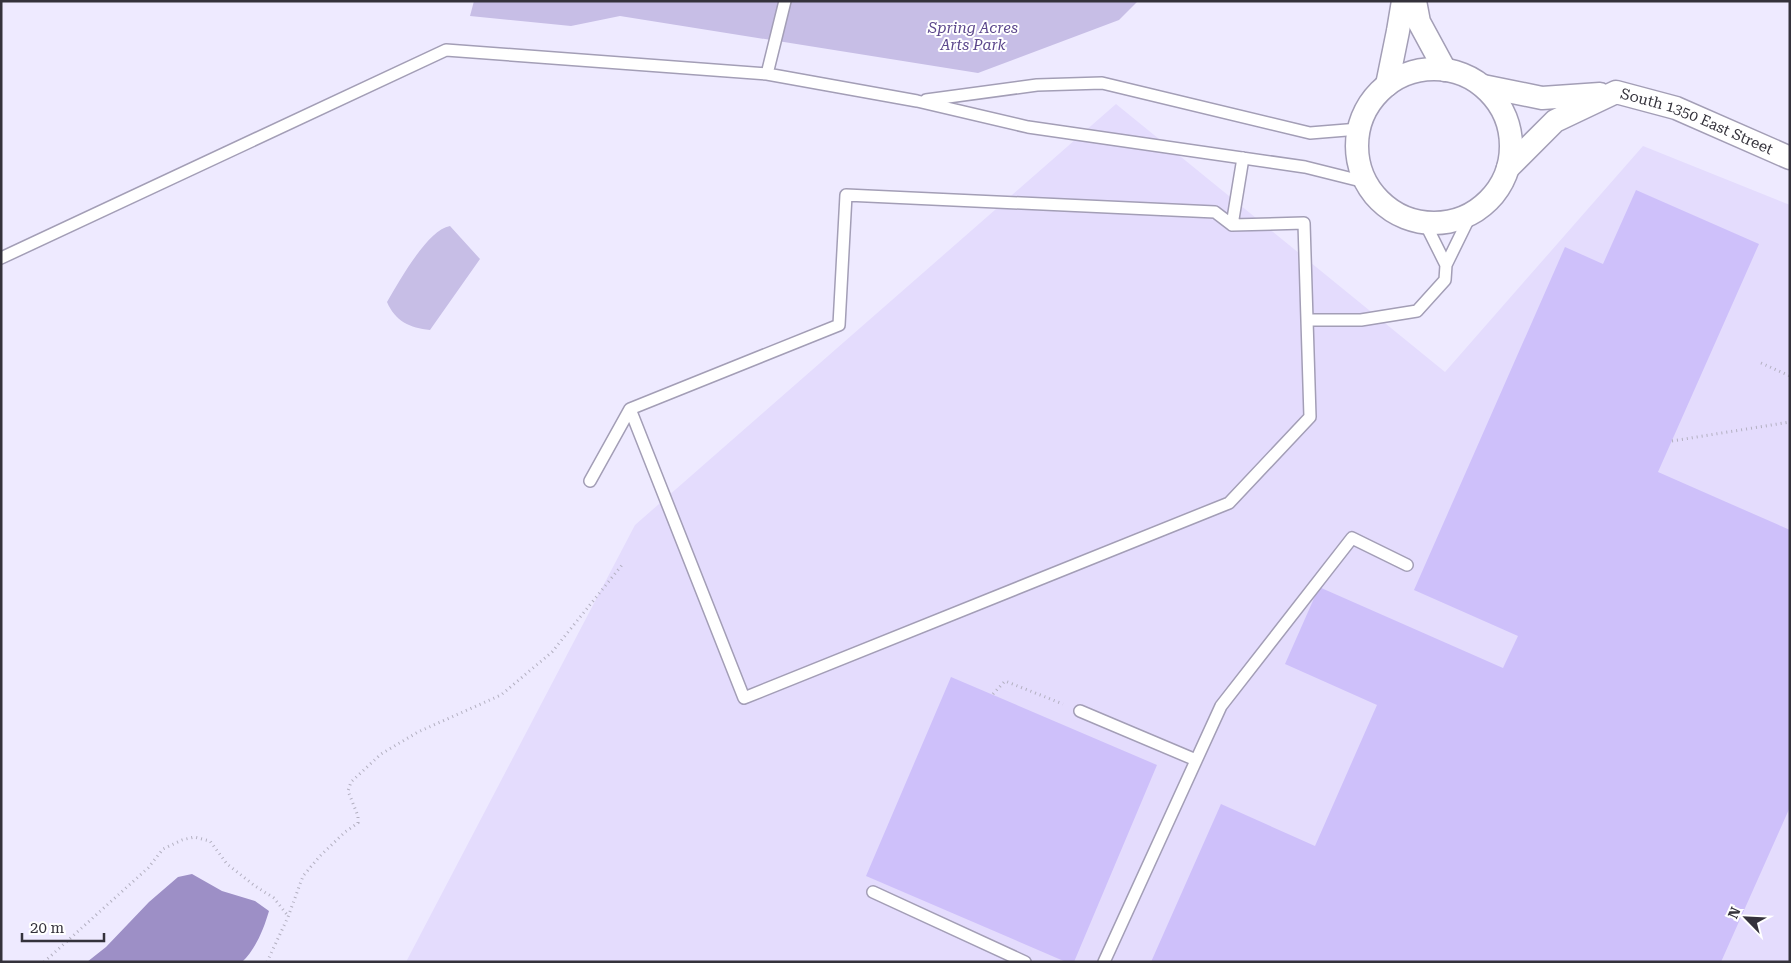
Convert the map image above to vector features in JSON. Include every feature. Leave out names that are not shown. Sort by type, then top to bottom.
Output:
[{"type":"street","points":[[1387,85],[1402,1]]},
{"type":"street","points":[[1416,1],[1419,22],[1445,70]]},
{"type":"street","points":[[1483,86],[1498,103],[1508,124],[1511,146],[1508,168],[1500,186],[1487,202],[1471,214],[1449,222],[1425,223],[1401,216],[1381,202],[1365,182],[1359,165],[1357,147],[1359,129],[1369,105],[1387,85],[1405,75],[1424,70],[1445,70],[1465,76],[1483,86],[1542,98],[1616,92]]},
{"type":"street","name":"South 1350 East Street","points":[[1508,168],[1555,121],[1616,92],[1676,108],[1790,158]]},
{"type":"lane","points":[[768,74],[784,1]]},
{"type":"lane","points":[[1,258],[446,50],[768,74],[916,102],[1028,126],[1305,167],[1365,182]]},
{"type":"lane","points":[[916,102],[1037,85],[1102,83],[1310,133],[1359,129]]},
{"type":"lane","points":[[1232,226],[1243,158]]},
{"type":"lane","points":[[590,481],[630,409],[840,324],[846,195],[1215,212],[1232,226],[1304,223],[1310,417],[1229,503],[744,698],[630,409]]},
{"type":"lane","points":[[1307,320],[1361,320],[1417,311],[1445,280],[1446,265],[1471,214]]},
{"type":"lane","points":[[1425,223],[1446,265]]},
{"type":"lane","points":[[1104,962],[1221,706],[1352,538],[1407,565]]},
{"type":"lane","points":[[1080,711],[1196,760]]},
{"type":"lane","points":[[873,892],[1025,962]]},
{"type":"path","points":[[1761,363],[1790,376]]},
{"type":"path","points":[[1672,441],[1790,422]]},
{"type":"path","points":[[267,962],[288,917],[303,876],[320,856],[345,832],[358,823],[358,816],[348,791],[351,782],[381,754],[418,732],[501,695],[552,652],[622,566]]},
{"type":"path","points":[[993,694],[1005,681],[1080,711]]},
{"type":"path","points":[[44,962],[148,868],[163,849],[182,840],[194,837],[210,841],[227,864],[274,898],[288,917]]},
{"type":"shaded area","points":[[1116,104],[1445,372],[1643,146],[1790,205],[1790,962],[406,962],[635,525]]},
{"type":"shaded area","points":[[192,874],[222,891],[255,901],[269,911],[255,945],[242,962],[87,962],[106,947],[149,902],[178,877]]},
{"type":"green space","name":"Spring Acres Arts Park","points":[[474,1],[1138,1],[1119,20],[978,73],[620,16],[571,26],[470,16]]},
{"type":"green space","points":[[450,226],[480,259],[430,330],[410,325],[394,314],[387,302],[406,270],[423,247],[441,230]]},
{"type":"building","points":[[1636,190],[1759,244],[1658,472],[1790,530],[1790,807],[1721,962],[1151,962],[1221,804],[1315,846],[1377,705],[1285,664],[1319,587],[1503,668],[1518,636],[1414,590],[1565,247],[1603,264]]},
{"type":"building","points":[[951,677],[1157,765],[1074,962],[1066,962],[866,876]]}]
